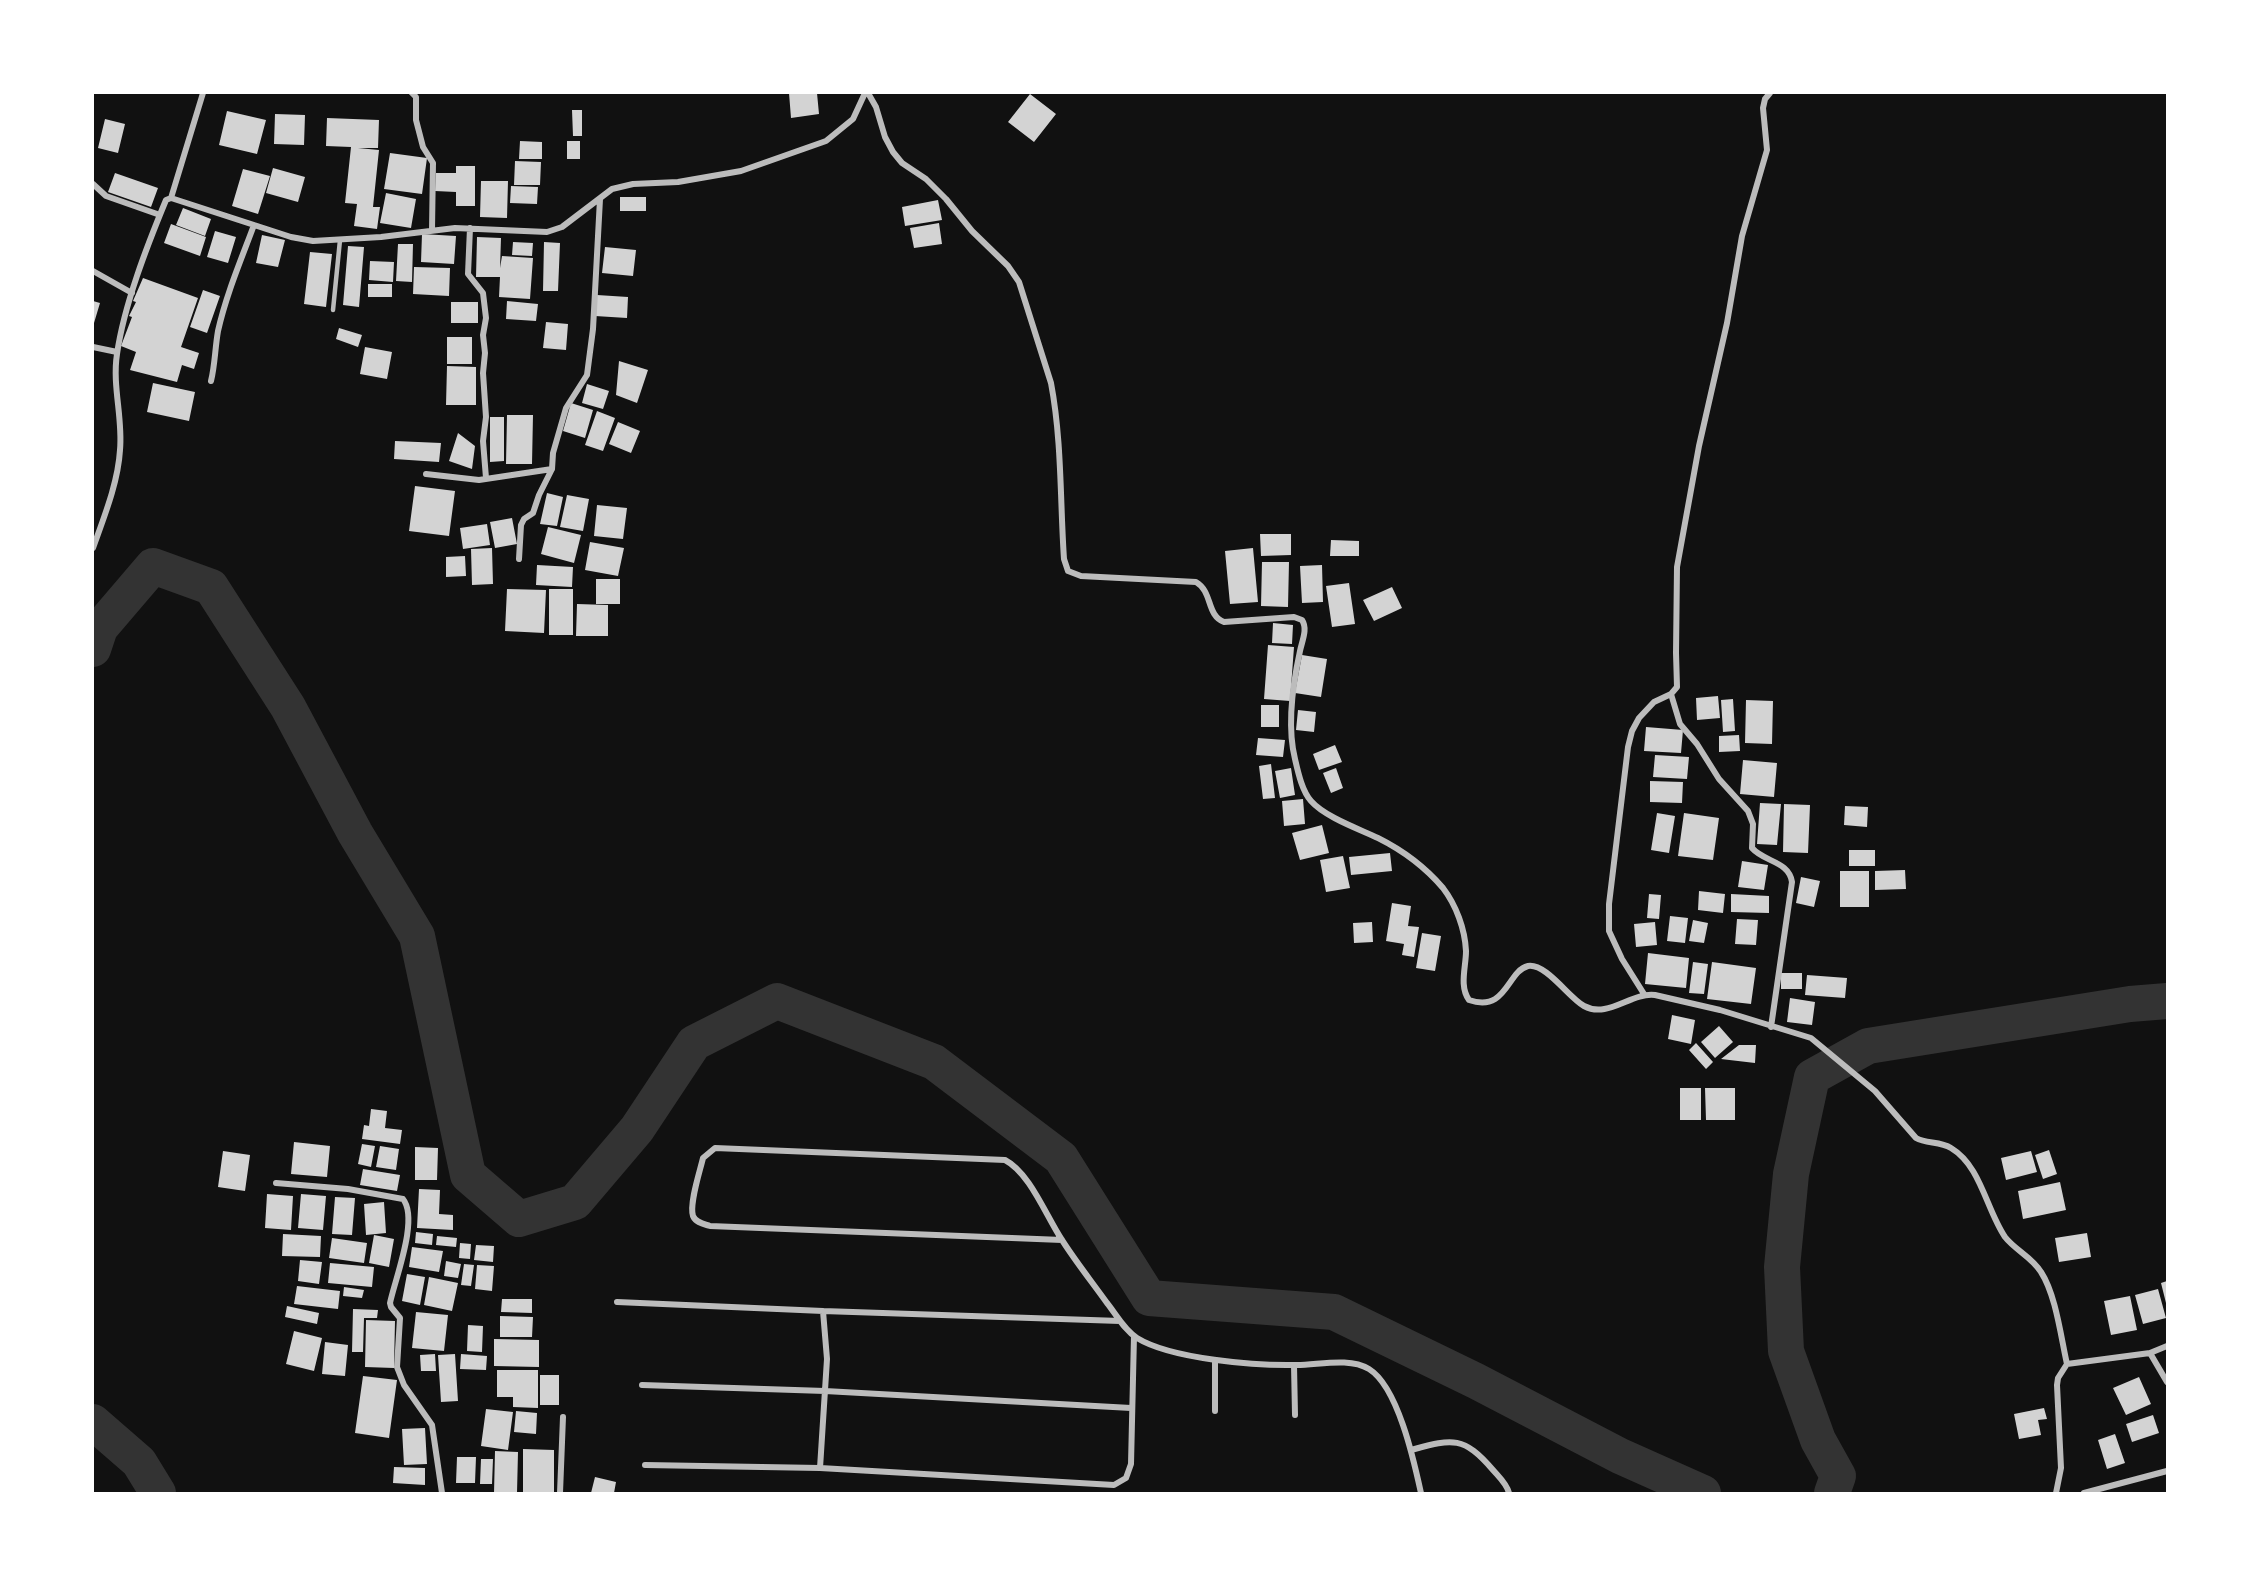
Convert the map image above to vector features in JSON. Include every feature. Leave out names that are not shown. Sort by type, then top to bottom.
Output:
[{"type":"street","points":[[171,198],[202,93]]},
{"type":"street","points":[[412,93],[416,97],[416,120],[423,147],[433,163],[432,230]]},
{"type":"street","points":[[93,548],[117,471],[120,450],[117,352],[132,293],[166,200],[171,198],[291,237],[313,241],[470,228],[547,232],[562,227],[600,199],[603,194],[622,186],[678,182],[741,171],[826,141],[853,119],[867,93],[876,106],[885,137],[893,152],[902,163],[926,179],[972,231],[1008,266],[1019,282],[1052,383],[1058,429],[1064,559],[1068,571],[1081,576],[1196,582],[1206,590],[1215,617],[1224,622],[1294,617],[1302,620],[1305,631],[1295,674],[1292,748],[1307,797],[1320,808],[1406,855],[1421,866],[1442,888],[1452,902],[1464,933],[1466,963],[1463,986],[1469,1000],[1482,1002],[1499,996],[1526,967],[1531,966],[1541,969],[1578,1002],[1594,1009],[1616,1006],[1644,994],[1668,997],[1720,1010],[1771,1027],[1798,1033],[1811,1038],[1875,1091],[1916,1138],[1951,1148],[1972,1170],[2006,1239],[2042,1272],[2055,1309],[2067,1364],[2056,1385],[2061,1468],[2056,1493]]},
{"type":"street","points":[[1644,994],[1615,944],[1610,931],[1608,915],[1628,747],[1639,718],[1654,702],[1671,694],[1677,687],[1677,567],[1699,447],[1727,323],[1742,236],[1767,150],[1762,108],[1770,93]]},
{"type":"street","points":[[93,184],[106,195],[160,215]]},
{"type":"street","points":[[519,559],[521,525],[524,519],[533,513],[552,469],[553,453],[561,422],[572,399],[588,375],[593,329],[600,199]]},
{"type":"street","points":[[211,381],[225,303],[254,225]]},
{"type":"street","points":[[470,228],[468,274],[483,293],[486,318],[483,335],[486,417],[483,441],[486,478]]},
{"type":"street","points":[[93,271],[132,293]]},
{"type":"street","points":[[93,347],[117,352]]},
{"type":"street","points":[[426,474],[478,480],[552,469]]},
{"type":"street","points":[[1671,694],[1680,724],[1697,744],[1719,779],[1748,811],[1753,824],[1752,848],[1760,855],[1788,869],[1791,874],[1785,941],[1771,1027]]},
{"type":"street","points":[[1062,1240],[710,1226],[696,1220],[692,1206],[703,1158],[715,1148],[1000,1159],[1010,1162],[1024,1177],[1062,1240],[1120,1321],[1134,1336],[1153,1346],[1215,1360],[1294,1365],[1340,1363],[1358,1365],[1369,1370],[1391,1396],[1411,1450],[1421,1493]]},
{"type":"street","points":[[276,1183],[348,1189],[403,1199],[405,1202],[408,1211],[406,1240],[390,1303],[399,1318],[397,1367],[405,1385],[432,1425],[442,1493]]},
{"type":"street","points":[[617,1302],[1120,1321]]},
{"type":"street","points":[[820,1468],[827,1359],[823,1311]]},
{"type":"street","points":[[645,1465],[820,1468],[1114,1485],[1121,1482],[1129,1473],[1134,1336]]},
{"type":"street","points":[[2067,1364],[2150,1353],[2167,1346]]},
{"type":"street","points":[[2150,1353],[2167,1382]]},
{"type":"street","points":[[1215,1360],[1215,1411]]},
{"type":"street","points":[[1294,1365],[1295,1416]]},
{"type":"street","points":[[642,1385],[825,1391],[1131,1408]]},
{"type":"street","points":[[560,1493],[563,1417]]},
{"type":"street","points":[[1411,1450],[1443,1441],[1464,1444],[1488,1464],[1508,1488],[1509,1493]]},
{"type":"street","points":[[2084,1493],[2167,1471]]},
{"type":"lane","points":[[333,310],[340,240]]},
{"type":"building","points":[[789,93],[817,93],[819,114],[791,118]]},
{"type":"building","points":[[1030,94],[1056,114],[1034,142],[1008,122]]},
{"type":"building","points":[[572,110],[582,110],[582,136],[573,136]]},
{"type":"building","points":[[227,111],[266,120],[257,154],[219,145]]},
{"type":"building","points":[[275,114],[305,115],[304,145],[274,144]]},
{"type":"building","points":[[327,118],[379,120],[378,148],[358,148],[379,150],[373,207],[380,207],[377,229],[354,226],[357,204],[345,203],[351,147],[326,146]]},
{"type":"building","points":[[105,119],[125,124],[118,153],[98,148]]},
{"type":"building","points":[[520,141],[542,142],[542,159],[519,159]]},
{"type":"building","points":[[567,141],[580,141],[580,159],[567,159]]},
{"type":"building","points":[[390,153],[427,158],[422,194],[384,189]]},
{"type":"building","points":[[515,161],[541,162],[540,185],[514,185]]},
{"type":"building","points":[[456,166],[475,166],[475,206],[456,206],[456,192],[435,191],[436,173],[456,173]]},
{"type":"building","points":[[273,168],[305,177],[298,202],[266,193]]},
{"type":"building","points":[[243,169],[270,176],[258,214],[232,206]]},
{"type":"building","points":[[115,173],[158,188],[151,207],[108,192]]},
{"type":"building","points":[[481,181],[508,181],[507,218],[480,217]]},
{"type":"building","points":[[511,186],[538,187],[537,204],[510,203]]},
{"type":"building","points":[[386,193],[416,199],[411,228],[380,223]]},
{"type":"building","points":[[620,197],[646,197],[646,211],[620,211]]},
{"type":"building","points":[[938,200],[942,220],[905,226],[902,207]]},
{"type":"building","points":[[183,208],[211,219],[205,236],[176,225]]},
{"type":"building","points":[[939,223],[942,244],[914,248],[910,228]]},
{"type":"building","points":[[171,224],[206,237],[200,256],[164,243]]},
{"type":"building","points":[[215,231],[236,237],[228,263],[207,257]]},
{"type":"building","points":[[422,234],[456,236],[454,264],[421,262]]},
{"type":"building","points":[[262,235],[285,240],[278,267],[256,263]]},
{"type":"building","points":[[477,237],[501,238],[500,268],[502,256],[533,258],[530,299],[499,297],[500,277],[476,277]]},
{"type":"building","points":[[513,242],[533,243],[532,256],[512,255]]},
{"type":"building","points":[[544,242],[560,243],[558,291],[543,291]]},
{"type":"building","points":[[398,244],[413,244],[412,282],[396,281]]},
{"type":"building","points":[[348,246],[364,247],[359,307],[343,305]]},
{"type":"building","points":[[605,247],[636,250],[633,276],[602,273]]},
{"type":"building","points":[[310,252],[332,254],[326,307],[304,304]]},
{"type":"building","points":[[370,261],[394,262],[393,282],[369,280]]},
{"type":"building","points":[[414,267],[450,268],[449,296],[413,294]]},
{"type":"building","points":[[143,278],[198,298],[181,347],[199,353],[194,369],[182,365],[177,382],[130,370],[136,352],[121,346],[132,317],[129,316],[136,302],[133,301]]},
{"type":"building","points":[[368,284],[392,284],[392,297],[368,297]]},
{"type":"building","points":[[203,290],[220,296],[207,333],[190,327]]},
{"type":"building","points":[[597,295],[628,297],[627,318],[595,316]]},
{"type":"building","points":[[93,301],[100,303],[94,323],[93,323]]},
{"type":"building","points":[[507,301],[538,304],[536,321],[506,319]]},
{"type":"building","points":[[451,302],[478,302],[478,323],[451,323]]},
{"type":"building","points":[[546,322],[568,324],[566,350],[543,348]]},
{"type":"building","points":[[339,328],[362,335],[358,347],[336,339]]},
{"type":"building","points":[[447,337],[472,337],[472,364],[447,364]]},
{"type":"building","points":[[365,347],[392,352],[387,379],[360,374]]},
{"type":"building","points":[[619,361],[648,370],[637,403],[616,395]]},
{"type":"building","points":[[447,366],[476,367],[476,405],[446,405]]},
{"type":"building","points":[[153,383],[195,392],[189,421],[147,412]]},
{"type":"building","points":[[587,384],[609,391],[603,409],[582,403]]},
{"type":"building","points":[[571,403],[593,410],[585,438],[563,431]]},
{"type":"building","points":[[597,411],[615,418],[603,451],[585,445]]},
{"type":"building","points":[[507,415],[533,415],[532,464],[506,464]]},
{"type":"building","points":[[490,417],[504,417],[504,461],[490,462]]},
{"type":"building","points":[[618,422],[640,431],[631,453],[609,444]]},
{"type":"building","points":[[458,433],[475,446],[472,469],[449,461]]},
{"type":"building","points":[[395,441],[441,443],[439,462],[394,459]]},
{"type":"building","points":[[415,486],[455,491],[449,536],[409,531]]},
{"type":"building","points":[[547,493],[563,497],[557,526],[540,524]]},
{"type":"building","points":[[567,495],[589,499],[583,531],[560,527]]},
{"type":"building","points":[[597,505],[627,508],[623,539],[594,536]]},
{"type":"building","points":[[512,518],[517,544],[495,548],[490,522]]},
{"type":"building","points":[[487,524],[490,545],[463,549],[460,528]]},
{"type":"building","points":[[548,527],[581,535],[574,563],[541,554]]},
{"type":"building","points":[[1260,534],[1291,534],[1291,555],[1261,556]]},
{"type":"building","points":[[1331,540],[1359,541],[1359,556],[1330,556]]},
{"type":"building","points":[[590,542],[624,548],[618,576],[585,570]]},
{"type":"building","points":[[492,548],[493,584],[472,585],[471,549]]},
{"type":"building","points":[[1253,548],[1258,602],[1230,604],[1225,551]]},
{"type":"building","points":[[465,556],[466,576],[446,577],[446,557]]},
{"type":"building","points":[[1262,562],[1289,562],[1288,607],[1261,606]]},
{"type":"building","points":[[537,565],[573,567],[572,587],[536,585]]},
{"type":"building","points":[[1322,565],[1323,602],[1302,603],[1300,566]]},
{"type":"building","points":[[596,579],[620,579],[620,604],[596,604]]},
{"type":"building","points":[[1349,583],[1355,624],[1332,627],[1326,586]]},
{"type":"building","points":[[1392,587],[1402,608],[1374,621],[1363,600]]},
{"type":"building","points":[[507,589],[546,590],[544,633],[505,631]]},
{"type":"building","points":[[549,589],[573,589],[573,635],[549,635]]},
{"type":"building","points":[[577,604],[608,605],[608,636],[576,636]]},
{"type":"building","points":[[1273,623],[1293,625],[1292,644],[1272,643]]},
{"type":"building","points":[[1268,645],[1294,647],[1290,701],[1264,699]]},
{"type":"building","points":[[1302,655],[1327,659],[1321,697],[1295,693]]},
{"type":"building","points":[[1718,696],[1720,718],[1697,720],[1696,698]]},
{"type":"building","points":[[1733,699],[1735,731],[1723,732],[1721,700]]},
{"type":"building","points":[[1746,700],[1773,701],[1772,744],[1745,743]]},
{"type":"building","points":[[1261,705],[1279,705],[1279,727],[1261,727]]},
{"type":"building","points":[[1298,710],[1316,712],[1314,732],[1296,730]]},
{"type":"building","points":[[1646,727],[1683,730],[1681,753],[1644,751]]},
{"type":"building","points":[[1739,735],[1740,751],[1719,752],[1719,736]]},
{"type":"building","points":[[1258,738],[1285,740],[1283,757],[1256,755]]},
{"type":"building","points":[[1335,745],[1342,762],[1319,770],[1313,754]]},
{"type":"building","points":[[1655,755],[1689,757],[1687,779],[1653,777]]},
{"type":"building","points":[[1743,760],[1777,763],[1774,797],[1740,794]]},
{"type":"building","points":[[1271,764],[1275,798],[1263,799],[1259,766]]},
{"type":"building","points":[[1291,768],[1295,795],[1280,798],[1275,771]]},
{"type":"building","points":[[1336,768],[1343,788],[1331,793],[1323,773]]},
{"type":"building","points":[[1650,781],[1683,782],[1682,803],[1650,802]]},
{"type":"building","points":[[1303,799],[1305,824],[1284,826],[1282,801]]},
{"type":"building","points":[[1760,803],[1781,804],[1777,845],[1757,844]]},
{"type":"building","points":[[1784,804],[1810,805],[1808,853],[1783,852]]},
{"type":"building","points":[[1845,806],[1868,807],[1867,827],[1844,825]]},
{"type":"building","points":[[1657,813],[1675,816],[1669,853],[1651,850]]},
{"type":"building","points":[[1684,813],[1719,818],[1713,860],[1678,856]]},
{"type":"building","points":[[1322,825],[1329,853],[1300,860],[1292,833]]},
{"type":"building","points":[[1849,850],[1875,850],[1875,866],[1849,866]]},
{"type":"building","points":[[1390,853],[1392,871],[1351,875],[1349,857]]},
{"type":"building","points":[[1343,856],[1350,888],[1326,892],[1320,860]]},
{"type":"building","points":[[1742,861],[1768,865],[1764,890],[1738,887]]},
{"type":"building","points":[[1905,870],[1906,889],[1875,890],[1875,871]]},
{"type":"building","points":[[1840,871],[1869,871],[1869,907],[1840,907]]},
{"type":"building","points":[[1801,877],[1820,881],[1814,907],[1796,903]]},
{"type":"building","points":[[1699,891],[1725,894],[1723,913],[1698,910]]},
{"type":"building","points":[[1649,894],[1661,895],[1659,919],[1647,918]]},
{"type":"building","points":[[1731,894],[1769,896],[1769,913],[1731,912]]},
{"type":"building","points":[[1392,903],[1411,906],[1408,926],[1419,927],[1414,957],[1402,955],[1404,944],[1386,941]]},
{"type":"building","points":[[1670,916],[1688,918],[1685,943],[1667,941]]},
{"type":"building","points":[[1737,919],[1758,920],[1756,945],[1735,944]]},
{"type":"building","points":[[1693,920],[1708,923],[1704,943],[1689,941]]},
{"type":"building","points":[[1372,922],[1373,942],[1354,943],[1353,923]]},
{"type":"building","points":[[1655,922],[1657,945],[1636,947],[1634,924]]},
{"type":"building","points":[[1422,933],[1441,936],[1435,971],[1416,968]]},
{"type":"building","points":[[1648,953],[1689,958],[1686,988],[1645,984]]},
{"type":"building","points":[[1693,962],[1708,964],[1704,994],[1689,993]]},
{"type":"building","points":[[1712,962],[1756,968],[1751,1004],[1707,999]]},
{"type":"building","points":[[1781,973],[1802,973],[1802,989],[1781,989]]},
{"type":"building","points":[[1807,975],[1847,978],[1845,998],[1805,995]]},
{"type":"building","points":[[1790,998],[1815,1002],[1812,1025],[1787,1022]]},
{"type":"building","points":[[1672,1015],[1695,1020],[1691,1044],[1668,1039]]},
{"type":"building","points":[[1719,1026],[1733,1042],[1715,1058],[1701,1042]]},
{"type":"building","points":[[1696,1043],[1713,1062],[1706,1069],[1689,1050]]},
{"type":"building","points":[[1739,1045],[1756,1045],[1755,1063],[1721,1059]]},
{"type":"building","points":[[1680,1088],[1701,1088],[1701,1120],[1680,1120]]},
{"type":"building","points":[[1705,1088],[1735,1088],[1735,1120],[1706,1120]]},
{"type":"building","points":[[371,1109],[387,1111],[385,1128],[402,1130],[400,1144],[362,1139],[364,1125],[369,1126]]},
{"type":"building","points":[[294,1142],[330,1146],[327,1177],[291,1174]]},
{"type":"building","points":[[362,1144],[375,1146],[371,1167],[358,1164]]},
{"type":"building","points":[[380,1146],[399,1149],[396,1170],[376,1167]]},
{"type":"building","points":[[415,1147],[438,1148],[437,1180],[415,1180]]},
{"type":"building","points":[[2049,1150],[2057,1174],[2043,1179],[2035,1155]]},
{"type":"building","points":[[223,1151],[250,1155],[245,1191],[218,1187]]},
{"type":"building","points":[[2031,1151],[2037,1172],[2006,1180],[2001,1158]]},
{"type":"building","points":[[363,1169],[400,1175],[397,1191],[360,1185]]},
{"type":"building","points":[[2060,1182],[2066,1210],[2023,1219],[2018,1191]]},
{"type":"building","points":[[419,1189],[440,1190],[439,1214],[453,1215],[453,1230],[417,1228]]},
{"type":"building","points":[[267,1194],[293,1196],[291,1230],[265,1228]]},
{"type":"building","points":[[301,1194],[326,1196],[323,1230],[298,1228]]},
{"type":"building","points":[[335,1197],[355,1198],[352,1235],[332,1234]]},
{"type":"building","points":[[384,1202],[386,1233],[366,1235],[364,1204]]},
{"type":"building","points":[[416,1232],[433,1234],[432,1245],[415,1243]]},
{"type":"building","points":[[2087,1233],[2091,1257],[2059,1262],[2055,1238]]},
{"type":"building","points":[[283,1234],[321,1236],[320,1257],[282,1256]]},
{"type":"building","points":[[374,1235],[394,1239],[389,1267],[369,1263]]},
{"type":"building","points":[[437,1236],[457,1238],[456,1247],[436,1245]]},
{"type":"building","points":[[332,1238],[367,1243],[364,1263],[329,1258]]},
{"type":"building","points":[[460,1243],[471,1244],[470,1259],[459,1258]]},
{"type":"building","points":[[476,1245],[494,1246],[493,1262],[474,1260]]},
{"type":"building","points":[[412,1247],[443,1251],[439,1272],[409,1267]]},
{"type":"building","points":[[300,1260],[322,1262],[319,1284],[298,1281]]},
{"type":"building","points":[[446,1261],[461,1264],[458,1278],[444,1276]]},
{"type":"building","points":[[330,1263],[374,1267],[372,1287],[328,1283]]},
{"type":"building","points":[[464,1264],[474,1265],[471,1286],[461,1285]]},
{"type":"building","points":[[477,1265],[494,1266],[492,1291],[475,1289]]},
{"type":"building","points":[[407,1274],[425,1277],[420,1305],[402,1301]]},
{"type":"building","points":[[429,1277],[458,1283],[452,1311],[424,1305]]},
{"type":"building","points":[[2167,1281],[2167,1303],[2166,1303],[2161,1283]]},
{"type":"building","points":[[297,1286],[340,1291],[338,1309],[294,1304]]},
{"type":"building","points":[[344,1287],[364,1290],[362,1298],[343,1296]]},
{"type":"building","points":[[2158,1289],[2166,1318],[2143,1324],[2135,1295]]},
{"type":"building","points":[[2130,1296],[2137,1330],[2111,1335],[2104,1301]]},
{"type":"building","points":[[502,1299],[532,1299],[532,1313],[501,1312]]},
{"type":"building","points":[[287,1306],[319,1313],[317,1324],[285,1317]]},
{"type":"building","points":[[353,1309],[378,1310],[377,1318],[364,1318],[363,1352],[352,1352]]},
{"type":"building","points":[[416,1312],[448,1315],[444,1351],[412,1348]]},
{"type":"building","points":[[500,1316],[533,1317],[532,1337],[500,1337]]},
{"type":"building","points":[[366,1320],[395,1321],[394,1368],[365,1367]]},
{"type":"building","points":[[468,1325],[483,1326],[482,1352],[467,1351]]},
{"type":"building","points":[[294,1331],[322,1338],[314,1371],[286,1364]]},
{"type":"building","points":[[494,1339],[539,1340],[539,1367],[494,1366]]},
{"type":"building","points":[[325,1342],[348,1345],[345,1376],[322,1374]]},
{"type":"building","points":[[435,1354],[436,1371],[421,1371],[420,1355]]},
{"type":"building","points":[[455,1354],[458,1401],[441,1402],[438,1355]]},
{"type":"building","points":[[461,1354],[487,1356],[486,1370],[460,1369]]},
{"type":"building","points":[[497,1370],[538,1370],[538,1408],[513,1407],[513,1397],[497,1397]]},
{"type":"building","points":[[540,1375],[559,1375],[559,1405],[540,1405]]},
{"type":"building","points":[[363,1376],[397,1380],[389,1438],[355,1433]]},
{"type":"building","points":[[2139,1377],[2151,1404],[2126,1415],[2113,1388]]},
{"type":"building","points":[[2044,1408],[2047,1419],[2038,1420],[2041,1435],[2019,1439],[2014,1414]]},
{"type":"building","points":[[486,1409],[513,1412],[508,1450],[481,1446]]},
{"type":"building","points":[[516,1411],[537,1413],[536,1434],[514,1432]]},
{"type":"building","points":[[2153,1415],[2159,1433],[2132,1442],[2126,1424]]},
{"type":"building","points":[[425,1428],[427,1464],[404,1465],[402,1429]]},
{"type":"building","points":[[2115,1434],[2125,1463],[2107,1469],[2098,1440]]},
{"type":"building","points":[[523,1449],[554,1450],[554,1493],[523,1493]]},
{"type":"building","points":[[495,1451],[518,1452],[517,1493],[494,1493]]},
{"type":"building","points":[[457,1457],[476,1457],[475,1483],[456,1483]]},
{"type":"building","points":[[481,1459],[493,1459],[492,1484],[480,1484]]},
{"type":"building","points":[[394,1467],[425,1468],[425,1485],[393,1483]]},
{"type":"building","points":[[595,1477],[616,1482],[614,1493],[591,1493]]},
{"type":"waterway","points":[[93,649],[100,628],[153,566],[211,587],[288,707],[355,833],[417,936],[468,1175],[519,1219],[575,1202],[637,1129],[694,1043],[777,1001],[934,1062],[1061,1158],[1149,1298],[1334,1312],[1476,1381],[1620,1456],[1703,1493]]},
{"type":"waterway","points":[[1832,1493],[1838,1476],[1818,1440],[1786,1351],[1782,1267],[1791,1174],[1812,1077],[1868,1046],[2130,1004],[2167,1001]]},
{"type":"waterway","points":[[93,1422],[139,1462],[158,1493]]}]
